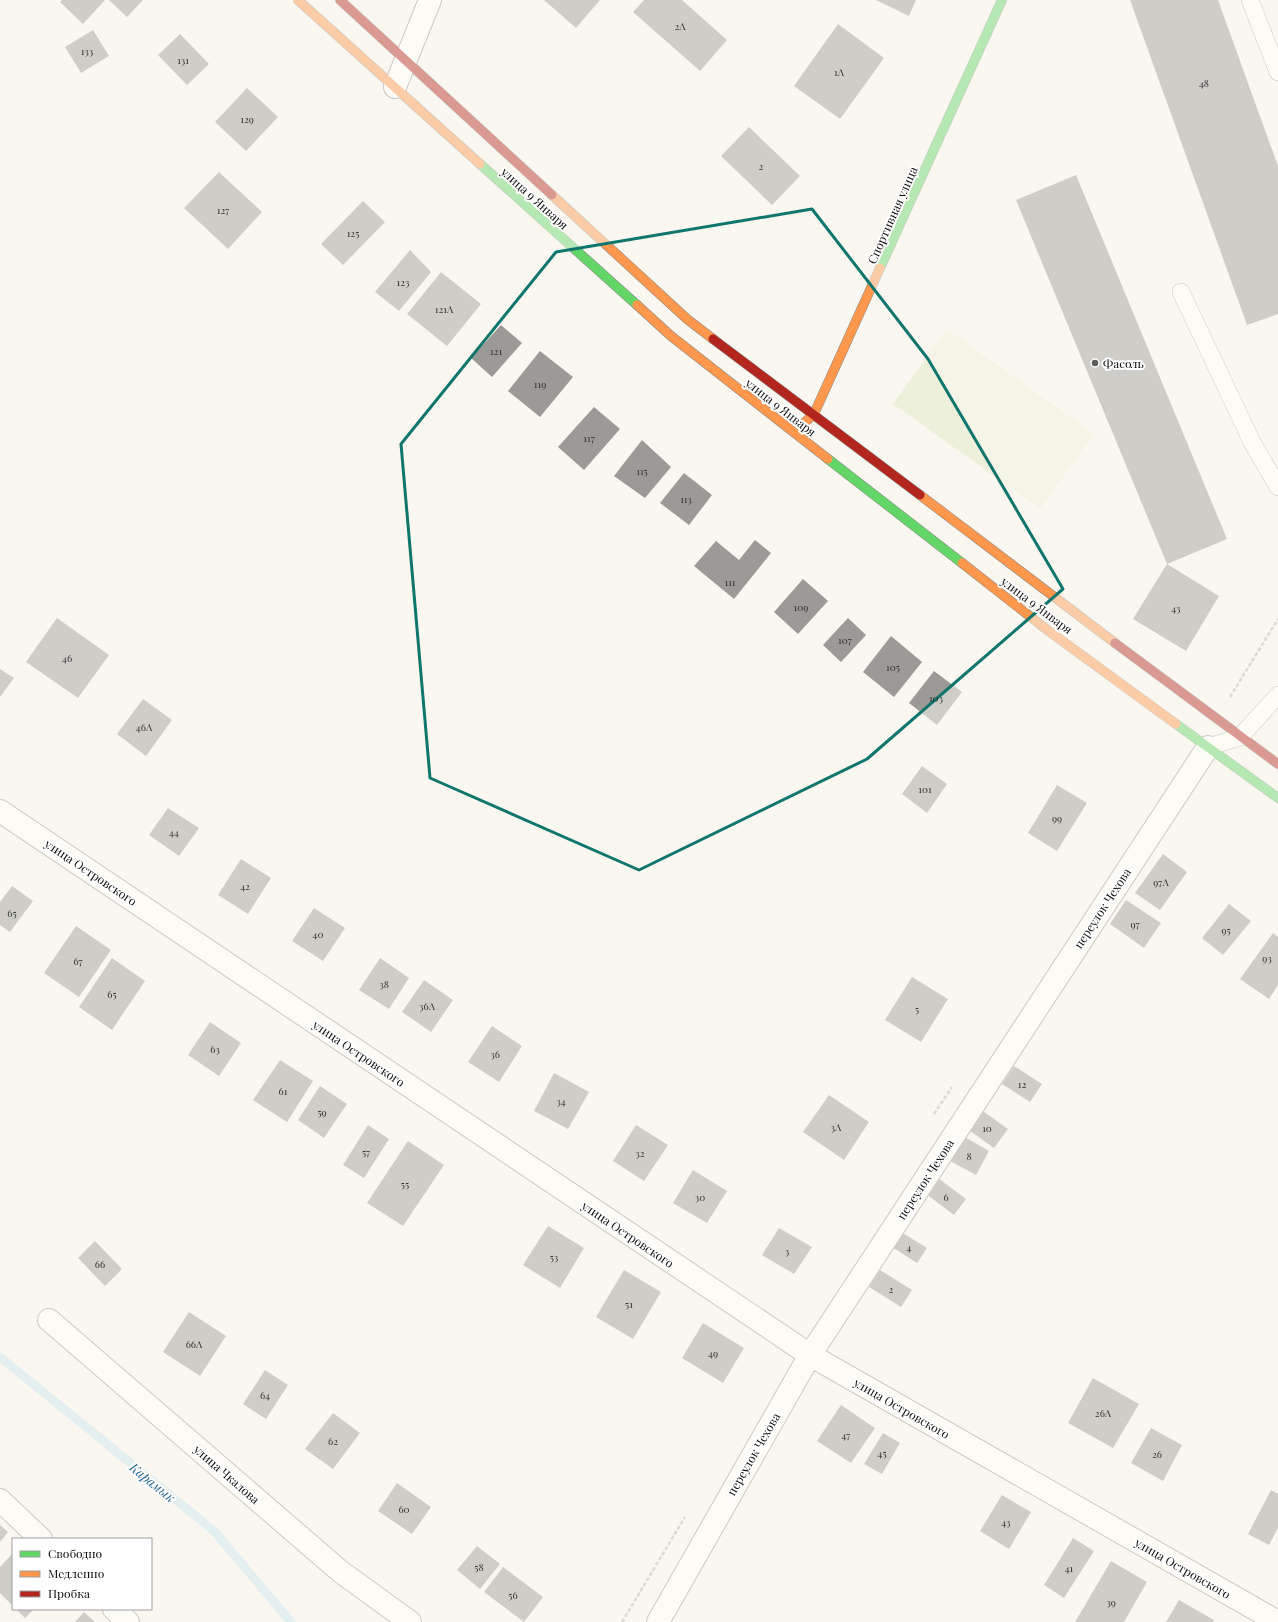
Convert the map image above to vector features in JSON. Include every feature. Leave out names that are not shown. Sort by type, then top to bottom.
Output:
[{"type":"main road","name":"улица 9 Января","points":[[298,0],[670,336],[1050,632],[1278,798]]},
{"type":"main road","name":"улица 9 Января","points":[[340,0],[687,319],[1240,737],[1278,764]]},
{"type":"main road","name":"Спортивная улица","points":[[793,432],[814,414],[1002,0]]},
{"type":"street","points":[[395,88],[430,0]]},
{"type":"street","name":"переулок Чехова","points":[[658,1622],[810,1355],[1208,746]]},
{"type":"street","name":"улица Островского","points":[[0,812],[810,1355],[1278,1622]]},
{"type":"street","name":"улица Чкалова","points":[[49,1320],[341,1572],[410,1622]]},
{"type":"street","points":[[0,1500],[40,1538]]},
{"type":"street","points":[[115,1610],[128,1622]]},
{"type":"lane","points":[[1250,0],[1278,72]]},
{"type":"lane","points":[[1182,292],[1252,442],[1278,487]]},
{"type":"lane","points":[[1208,746],[1240,737],[1278,695]]},
{"type":"highlighted area","points":[[812,209],[928,359],[1063,589],[867,759],[639,870],[430,778],[401,444],[556,252]]},
{"type":"green space","points":[[947,329],[1094,434],[1040,509],[893,404]]},
{"type":"building","points":[[62,0],[105,0],[83,24],[60,2]]},
{"type":"building","points":[[109,0],[143,0],[127,17]]},
{"type":"building","points":[[544,0],[600,0],[576,28]]},
{"type":"building","points":[[644,0],[682,0],[727,40],[700,71],[633,12]]},
{"type":"building","points":[[876,0],[916,0],[909,16]]},
{"type":"building","points":[[1130,0],[1218,0],[1278,166],[1278,314],[1247,325]]},
{"type":"building","points":[[838,24],[884,58],[840,119],[794,86]]},
{"type":"building","points":[[93,30],[109,56],[81,73],[65,47]]},
{"type":"building","points":[[180,34],[209,64],[187,85],[158,55]]},
{"type":"building","points":[[247,88],[278,117],[246,151],[215,122]]},
{"type":"building","points":[[749,127],[800,176],[772,205],[721,156]]},
{"type":"building","points":[[219,172],[262,212],[228,249],[184,208]]},
{"type":"building","points":[[1076,175],[1227,539],[1167,564],[1016,200]]},
{"type":"building","points":[[363,201],[385,222],[343,265],[321,244]]},
{"type":"building","points":[[410,250],[431,272],[399,311],[375,292]]},
{"type":"building","points":[[441,272],[481,304],[447,346],[407,314]]},
{"type":"building","points":[[501,325],[522,343],[492,377],[471,358]]},
{"type":"building","points":[[540,351],[573,377],[540,417],[508,391]]},
{"type":"building","points":[[594,407],[620,429],[584,470],[558,447]]},
{"type":"building","points":[[642,440],[671,467],[645,498],[614,476]]},
{"type":"building","points":[[684,473],[712,495],[689,525],[660,503]]},
{"type":"building","points":[[755,540],[771,553],[734,599],[694,566],[716,541],[739,560]]},
{"type":"building","points":[[1167,564],[1219,596],[1186,651],[1133,619]]},
{"type":"building","points":[[803,579],[828,601],[798,634],[774,612]]},
{"type":"building","points":[[57,618],[109,655],[78,698],[26,662]]},
{"type":"building","points":[[848,618],[866,635],[841,662],[823,645]]},
{"type":"building","points":[[891,636],[922,662],[894,697],[863,672]]},
{"type":"building","points":[[0,669],[14,678],[0,697]]},
{"type":"building","points":[[934,671],[962,692],[937,725],[909,703]]},
{"type":"building","points":[[143,699],[172,720],[146,756],[117,734]]},
{"type":"building","points":[[922,766],[947,784],[927,813],[902,794]]},
{"type":"building","points":[[1057,785],[1087,803],[1057,851],[1028,833]]},
{"type":"building","points":[[168,808],[199,828],[179,856],[149,835]]},
{"type":"building","points":[[1163,854],[1187,872],[1160,910],[1135,893]]},
{"type":"building","points":[[241,859],[271,878],[248,914],[218,895]]},
{"type":"building","points":[[12,886],[33,901],[10,932],[0,925],[0,902]]},
{"type":"building","points":[[1126,900],[1161,923],[1144,948],[1110,924]]},
{"type":"building","points":[[1229,904],[1251,921],[1223,955],[1202,938]]},
{"type":"building","points":[[314,908],[345,928],[323,961],[292,941]]},
{"type":"building","points":[[76,926],[111,950],[79,997],[44,973]]},
{"type":"building","points":[[1273,933],[1278,937],[1278,985],[1269,999],[1240,979]]},
{"type":"building","points":[[112,958],[145,981],[112,1030],[79,1007]]},
{"type":"building","points":[[380,958],[409,978],[389,1009],[359,990]]},
{"type":"building","points":[[912,977],[948,999],[921,1042],[885,1020]]},
{"type":"building","points":[[424,980],[453,1000],[431,1032],[402,1012]]},
{"type":"building","points":[[210,1022],[241,1043],[219,1076],[188,1055]]},
{"type":"building","points":[[492,1026],[522,1046],[499,1082],[468,1062]]},
{"type":"building","points":[[280,1060],[313,1081],[287,1122],[253,1100]]},
{"type":"building","points":[[1014,1066],[1042,1084],[1030,1102],[1002,1084]]},
{"type":"building","points":[[554,1073],[589,1092],[568,1129],[534,1111]]},
{"type":"building","points":[[320,1086],[347,1104],[324,1138],[298,1120]]},
{"type":"building","points":[[829,1095],[869,1122],[844,1160],[803,1132]]},
{"type":"building","points":[[980,1109],[1008,1129],[994,1148],[966,1128]]},
{"type":"building","points":[[368,1125],[389,1139],[364,1178],[343,1165]]},
{"type":"building","points":[[636,1125],[668,1145],[644,1181],[613,1161]]},
{"type":"building","points":[[963,1136],[989,1151],[976,1175],[950,1161]]},
{"type":"building","points":[[408,1141],[444,1165],[403,1226],[367,1203]]},
{"type":"building","points":[[693,1170],[727,1191],[707,1223],[673,1203]]},
{"type":"building","points":[[938,1178],[966,1199],[954,1215],[926,1194]]},
{"type":"building","points":[[548,1226],[584,1248],[560,1288],[523,1265]]},
{"type":"building","points":[[779,1228],[812,1247],[794,1274],[762,1255]]},
{"type":"building","points":[[901,1232],[927,1248],[917,1263],[892,1247]]},
{"type":"building","points":[[95,1241],[122,1269],[105,1286],[78,1258]]},
{"type":"building","points":[[624,1270],[661,1292],[633,1339],[596,1317]]},
{"type":"building","points":[[880,1270],[912,1290],[901,1307],[869,1287]]},
{"type":"building","points":[[189,1312],[226,1336],[200,1376],[163,1352]]},
{"type":"building","points":[[703,1323],[744,1348],[723,1383],[682,1358]]},
{"type":"building","points":[[265,1370],[288,1385],[266,1419],[243,1404]]},
{"type":"building","points":[[1093,1378],[1139,1404],[1113,1448],[1068,1423]]},
{"type":"building","points":[[841,1405],[875,1428],[851,1463],[817,1441]]},
{"type":"building","points":[[333,1413],[360,1433],[333,1469],[305,1449]]},
{"type":"building","points":[[1151,1428],[1182,1445],[1163,1481],[1131,1463]]},
{"type":"building","points":[[883,1433],[900,1443],[882,1474],[864,1464]]},
{"type":"building","points":[[397,1483],[431,1507],[412,1534],[378,1511]]},
{"type":"building","points":[[1271,1490],[1278,1494],[1278,1528],[1269,1545],[1248,1534]]},
{"type":"building","points":[[1002,1495],[1031,1512],[1009,1549],[980,1531]]},
{"type":"building","points":[[0,1525],[8,1532],[0,1542]]},
{"type":"building","points":[[1073,1538],[1094,1551],[1064,1598],[1044,1585]]},
{"type":"building","points":[[477,1546],[500,1564],[480,1589],[457,1570]]},
{"type":"building","points":[[12,1554],[12,1605],[0,1593],[0,1567]]},
{"type":"building","points":[[1111,1561],[1147,1582],[1124,1622],[1075,1622]]},
{"type":"building","points":[[503,1567],[543,1597],[524,1622],[484,1592]]},
{"type":"building","points":[[1179,1600],[1214,1620],[1213,1622],[1166,1622]]},
{"type":"building","points":[[17,1610],[33,1610],[25,1618]]},
{"type":"building","points":[[84,1612],[95,1622],[75,1622]]},
{"type":"waterway","name":"Карамык","points":[[0,1357],[214,1531],[291,1622]]},
{"type":"traffic: fast","points":[[880,268],[1002,0]]},
{"type":"traffic: fast","points":[[480,164],[637,305]]},
{"type":"traffic: fast","points":[[828,459],[962,563]]},
{"type":"traffic: fast","points":[[1176,724],[1278,798]]},
{"type":"traffic: slow","points":[[298,0],[480,164]]},
{"type":"traffic: slow","points":[[552,195],[687,319],[713,339]]},
{"type":"traffic: slow","points":[[804,423],[814,414],[880,268]]},
{"type":"traffic: slow","points":[[637,305],[671,336],[828,459]]},
{"type":"traffic: slow","points":[[920,495],[1115,643]]},
{"type":"traffic: slow","points":[[962,563],[1050,632],[1176,724]]},
{"type":"traffic: jam","points":[[340,0],[552,195]]},
{"type":"traffic: jam","points":[[713,339],[920,495]]},
{"type":"traffic: jam","points":[[1115,643],[1278,764]]},
{"type":"place","name":"Фасоль","points":[[1095,363]]}]
